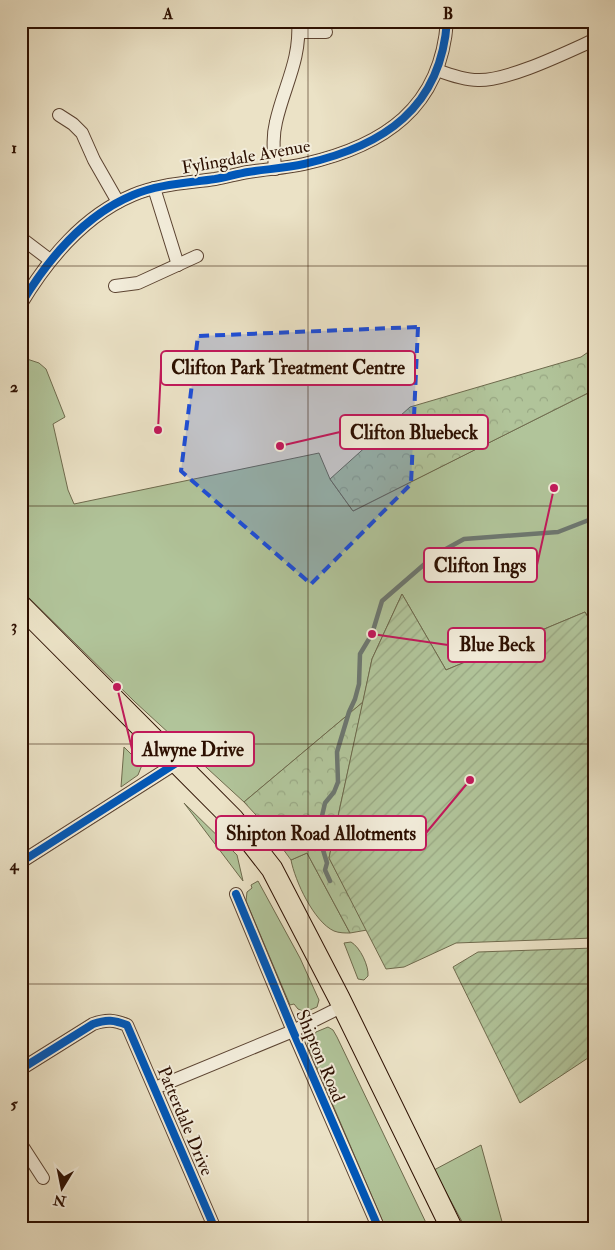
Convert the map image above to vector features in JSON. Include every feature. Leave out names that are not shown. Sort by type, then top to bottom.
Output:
[{"type":"main road","points":[[21,606],[233,819],[272,869],[343,1006],[452,1229]]},
{"type":"street","name":"Fylingdale Avenue","points":[[21,304],[50,260],[78,230],[95,216],[134,194],[154,188],[304,164],[335,156],[388,132],[404,120],[428,89],[437,70],[445,44],[447,21]]},
{"type":"street","points":[[275,169],[273,142],[276,122],[298,51],[298,26],[326,32]]},
{"type":"street","points":[[437,70],[466,79],[493,79],[524,70],[594,40]]},
{"type":"street","points":[[59,115],[73,124],[82,133],[94,160],[118,202]]},
{"type":"street","points":[[154,188],[178,265]]},
{"type":"street","points":[[21,238],[50,260]]},
{"type":"street","points":[[115,286],[138,283],[197,256]]},
{"type":"street","points":[[21,862],[178,762]]},
{"type":"street","name":"Shipton Road","points":[[236,894],[378,1229]]},
{"type":"street","points":[[155,1088],[293,1031],[343,1006]]},
{"type":"street","name":"Patterdale Drive","points":[[21,1069],[93,1024],[104,1020],[115,1020],[127,1025],[215,1229]]},
{"type":"street","points":[[21,1144],[43,1178]]},
{"type":"highlighted area","points":[[418,327],[411,484],[311,584],[181,471],[198,336]]},
{"type":"green space","points":[[594,348],[594,390],[353,511],[330,479],[410,407],[581,357]]},
{"type":"green space","points":[[21,357],[39,363],[46,369],[65,417],[53,424],[68,490],[74,504],[319,453],[330,479],[353,511],[594,390],[594,628],[585,612],[446,670],[402,594],[372,659],[363,702],[244,802],[135,702],[21,590]]},
{"type":"green space","points":[[402,594],[446,670],[585,612],[594,628],[594,938],[456,943],[404,967],[386,969],[329,858],[372,659]]},
{"type":"green space","points":[[363,702],[329,858],[367,930],[350,933],[307,853],[291,860],[267,827],[244,802]]},
{"type":"green space","points":[[124,747],[142,765],[138,775],[121,787]]},
{"type":"green space","points":[[184,803],[237,855],[243,881]]},
{"type":"green space","points":[[307,853],[350,933],[336,932],[327,926],[319,919],[306,900],[291,860]]},
{"type":"green space","points":[[258,881],[300,958],[319,1000],[317,1007],[305,1012],[298,1009],[294,1004],[290,1005],[246,901],[247,892],[252,888],[251,885]]},
{"type":"green space","points":[[351,942],[361,952],[365,962],[368,976],[364,980],[358,979],[344,943]]},
{"type":"green space","points":[[594,948],[594,1054],[520,1103],[453,967],[478,952]]},
{"type":"green space","points":[[328,1027],[333,1030],[337,1037],[429,1229],[386,1229],[308,1047],[308,1041],[312,1040],[316,1032]]},
{"type":"green space","points":[[481,1145],[504,1229],[466,1229],[434,1170]]},
{"type":"waterway","points":[[330,881],[325,870],[327,863],[320,840],[319,829],[325,803],[334,792],[338,782],[337,752],[359,684],[360,654],[372,634],[382,601],[435,555],[464,539],[558,532],[594,518]]},
{"type":"cycle path","points":[[21,304],[43,271],[68,240],[98,215],[133,195],[163,186],[304,164],[333,156],[383,134],[403,118],[420,100],[433,78],[442,51],[447,21]]},
{"type":"cycle path","points":[[21,862],[178,762]]},
{"type":"cycle path","points":[[236,894],[379,1229]]},
{"type":"cycle path","points":[[21,1069],[93,1024],[110,1021],[127,1025],[215,1229]]},
{"type":"place","name":"Clifton Park Treatment Centre","points":[[158,430]]},
{"type":"place","name":"Clifton Bluebeck","points":[[280,446]]},
{"type":"place","name":"Clifton Ings","points":[[554,488]]},
{"type":"place","name":"Blue Beck","points":[[372,634]]},
{"type":"place","name":"Alwyne Drive","points":[[117,687]]},
{"type":"place","name":"Shipton Road Allotments","points":[[470,780]]}]
